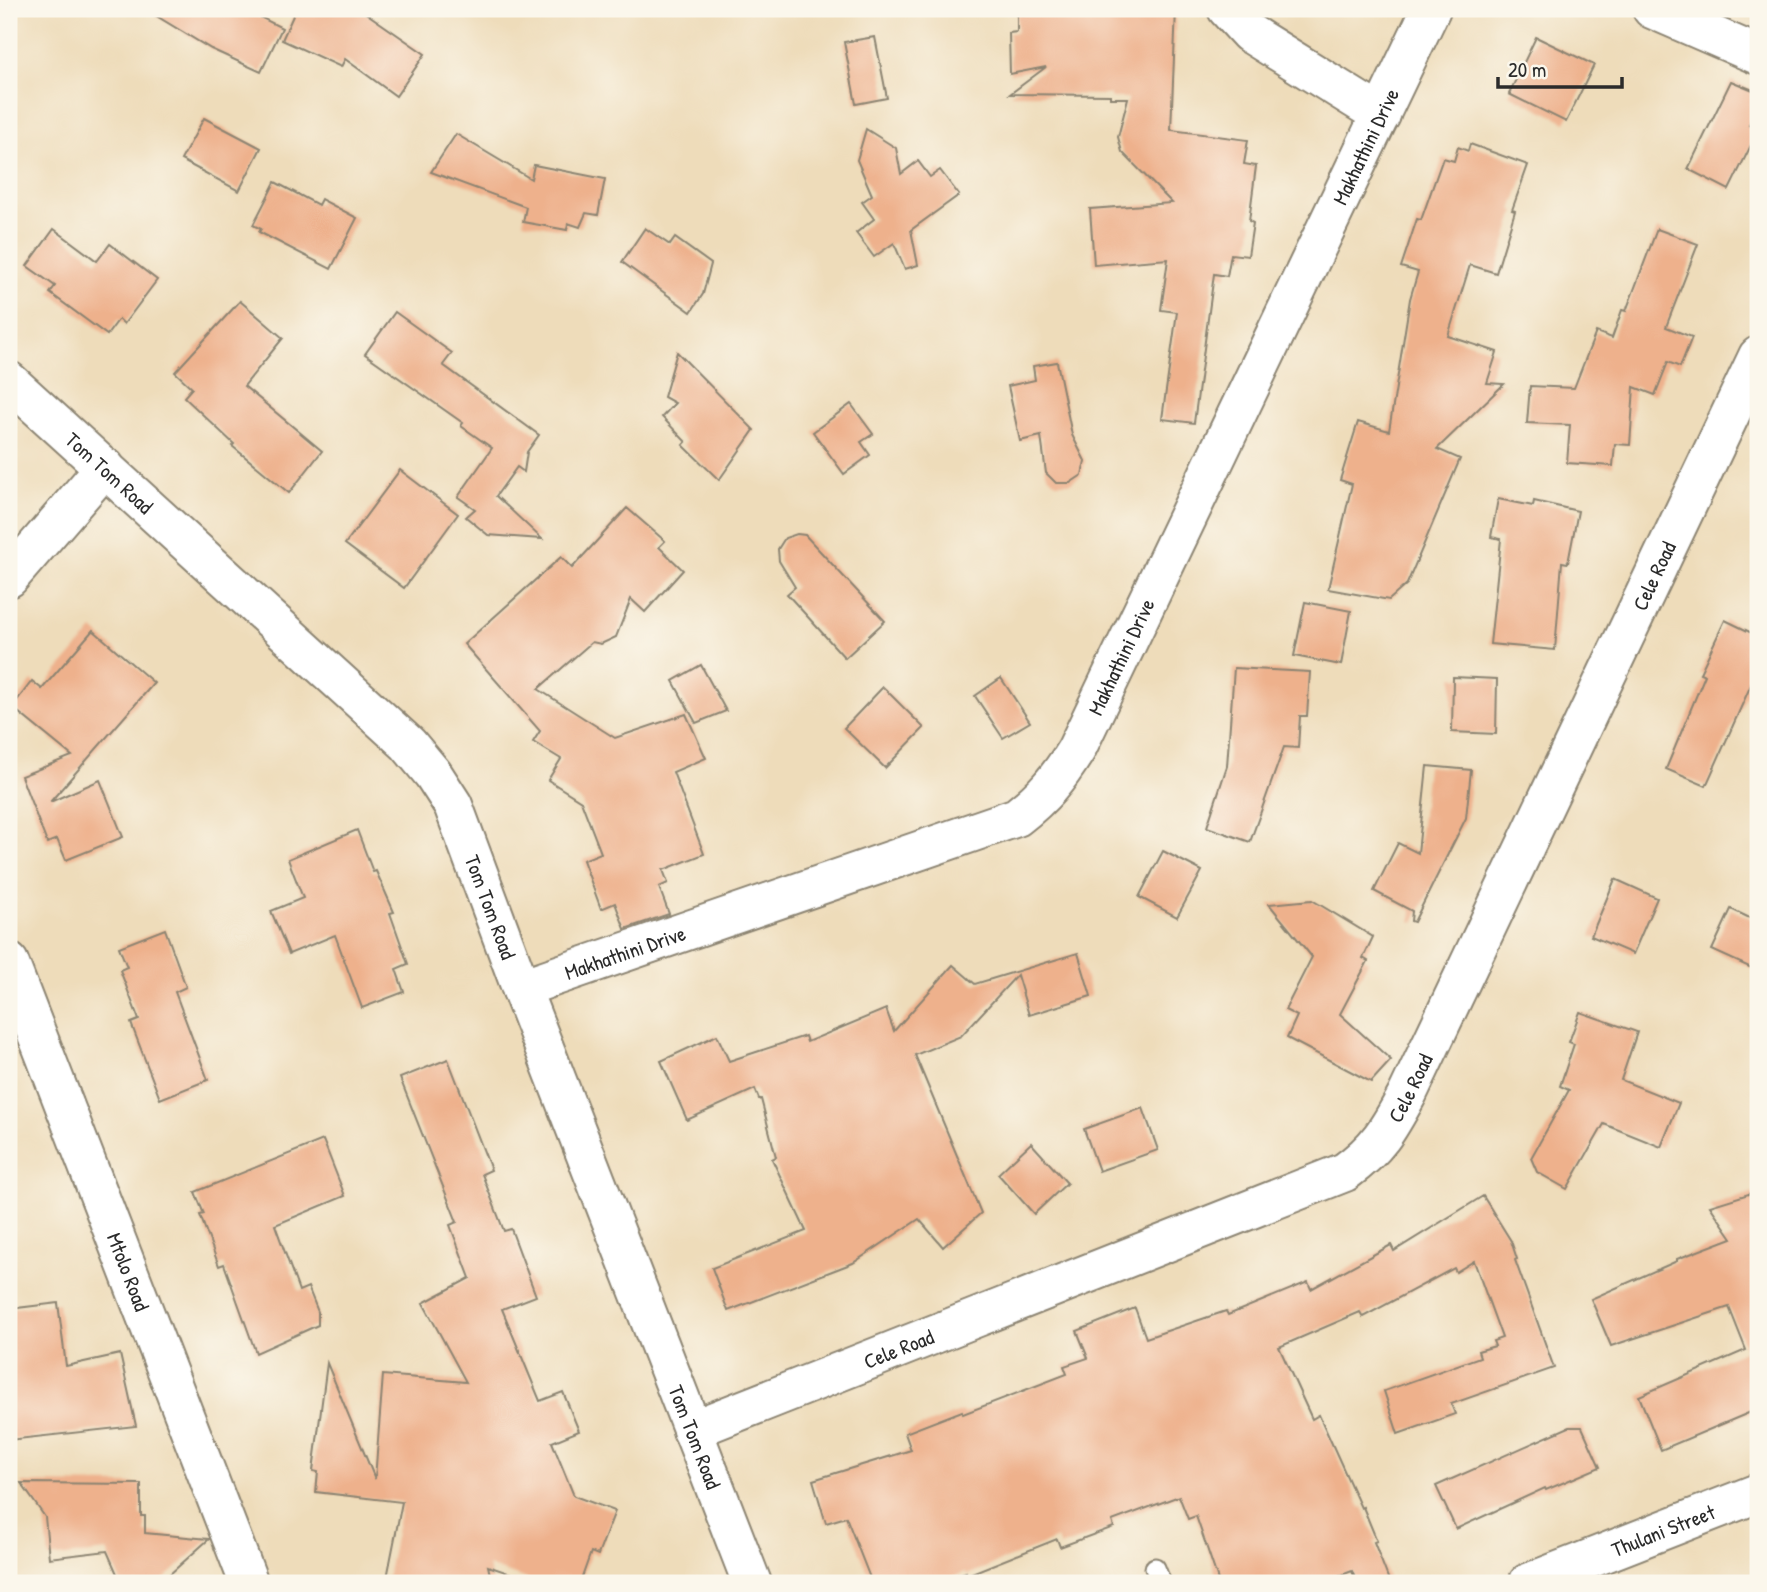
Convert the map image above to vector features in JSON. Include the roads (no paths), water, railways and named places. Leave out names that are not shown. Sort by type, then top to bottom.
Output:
[{"type":"street","points":[[1227,9],[1249,33],[1381,115]]},
{"type":"street","name":"Makhathini Drive","points":[[521,988],[1017,817],[1040,799],[1059,778],[1076,750],[1431,9]]},
{"type":"street","points":[[1652,9],[1758,55]]},
{"type":"street","name":"Cele Road","points":[[692,1430],[1345,1172],[1364,1158],[1385,1135],[1407,1095],[1758,356]]},
{"type":"street","name":"Tom Tom Road","points":[[9,381],[408,744],[433,774],[453,805],[521,988],[752,1583]]},
{"type":"street","points":[[9,578],[105,467]]},
{"type":"street","name":"Mtolo Road","points":[[9,962],[249,1583]]},
{"type":"street","name":"Thulani Street","points":[[1528,1583],[1752,1503]]}]
